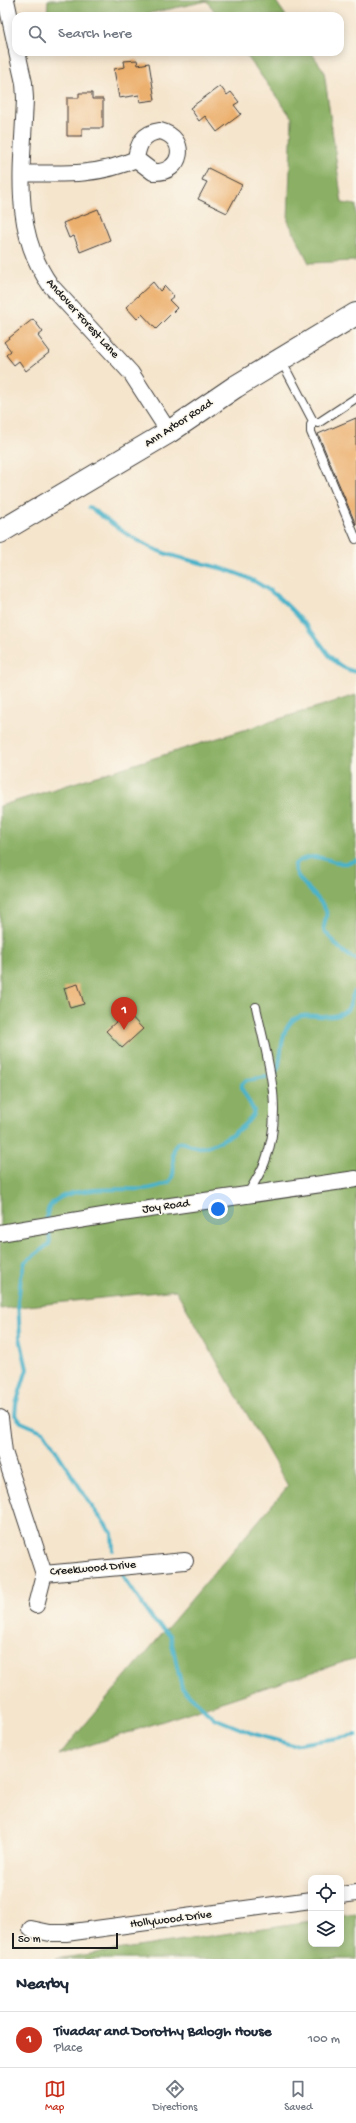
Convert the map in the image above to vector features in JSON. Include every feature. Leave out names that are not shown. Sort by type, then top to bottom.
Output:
[{"type":"main road","name":"Ann Arbor Road","points":[[0,532],[169,432],[280,360],[356,314]]},
{"type":"street","points":[[6,0],[12,28]]},
{"type":"street","name":"Andover Forest Lane","points":[[18,56],[24,83],[25,98],[22,173],[23,219],[31,252],[39,270],[66,304],[131,373],[169,432]]},
{"type":"street","points":[[22,173],[88,173],[123,165],[136,159]]},
{"type":"street","name":"Joy Road","points":[[0,1234],[356,1179]]},
{"type":"street","name":"Creekwood Drive","points":[[0,1418],[4,1452],[44,1574],[185,1561]]},
{"type":"street","points":[[36,1605],[44,1574]]},
{"type":"street","points":[[344,1895],[356,1893]]},
{"type":"street","name":"Hollywood Drive","points":[[31,1929],[50,1933],[66,1933],[308,1900]]},
{"type":"lane","points":[[280,360],[313,421],[318,423],[356,398]]},
{"type":"lane","points":[[313,421],[310,425],[311,432],[356,539]]},
{"type":"lane","points":[[247,1195],[265,1163],[272,1135],[275,1103],[256,1007]]},
{"type":"green space","points":[[48,0],[275,0],[283,12],[215,12],[207,1],[156,12],[47,12]]},
{"type":"green space","points":[[247,56],[314,56],[324,71],[342,203],[356,205],[356,261],[309,263],[288,221],[292,118]]},
{"type":"green space","points":[[356,695],[356,1658],[59,1755],[288,1486],[176,1290],[0,1309],[0,806]]},
{"type":"green space","points":[[356,1914],[356,1959],[56,1959],[308,1921],[308,1947],[344,1947],[344,1916]]},
{"type":"building","points":[[137,60],[138,65],[149,63],[155,100],[140,102],[139,95],[119,98],[114,69],[125,67],[124,61]]},
{"type":"building","points":[[220,86],[227,95],[231,92],[239,102],[234,105],[241,114],[217,132],[205,116],[199,121],[190,108]]},
{"type":"building","points":[[79,93],[92,93],[92,99],[103,99],[103,128],[82,128],[82,136],[67,136],[67,98],[79,98]]},
{"type":"building","points":[[208,168],[242,185],[227,213],[198,199],[207,182],[202,180]]},
{"type":"building","points":[[98,209],[110,240],[80,252],[74,236],[69,238],[63,223]]},
{"type":"building","points":[[153,282],[160,291],[165,286],[174,296],[169,300],[177,308],[156,329],[142,314],[137,319],[126,307]]},
{"type":"building","points":[[33,319],[43,332],[38,336],[50,352],[26,371],[19,361],[14,365],[6,355],[11,351],[4,342]]},
{"type":"building","points":[[356,418],[356,525],[318,434]]},
{"type":"building","points":[[78,984],[84,1004],[70,1008],[64,988]]},
{"type":"building","points":[[127,1012],[143,1029],[122,1048],[106,1031]]},
{"type":"waterway","points":[[89,507],[125,532],[154,549],[177,557],[228,570],[252,580],[264,587],[277,596],[295,613],[335,661],[348,670],[356,672]]},
{"type":"waterway","points":[[356,860],[349,863],[342,863],[312,857],[303,859],[295,864],[298,876],[319,900],[326,911],[324,930],[342,951],[356,959]]},
{"type":"waterway","points":[[275,1074],[278,1069],[284,1034],[292,1021],[303,1016],[330,1016],[343,1013],[350,1005],[352,996],[356,990]]},
{"type":"waterway","points":[[47,1223],[48,1210],[56,1200],[68,1194],[83,1191],[149,1188],[169,1182],[172,1178],[174,1168],[173,1152],[177,1143],[183,1142],[195,1147],[205,1147],[222,1140],[239,1129],[246,1123],[254,1111],[242,1089],[242,1084],[247,1080],[266,1077]]},
{"type":"waterway","points":[[48,1229],[50,1240],[49,1244],[25,1262],[21,1277],[18,1302],[20,1338],[27,1369],[16,1404],[15,1415],[21,1422],[44,1432],[95,1511],[112,1533],[113,1550]]},
{"type":"waterway","points":[[122,1575],[153,1620],[170,1635],[182,1688],[214,1718],[251,1733],[292,1745],[356,1735]]},
{"type":"place","name":"Tivadar and Dorothy Balogh House","points":[[124,1030]]}]
